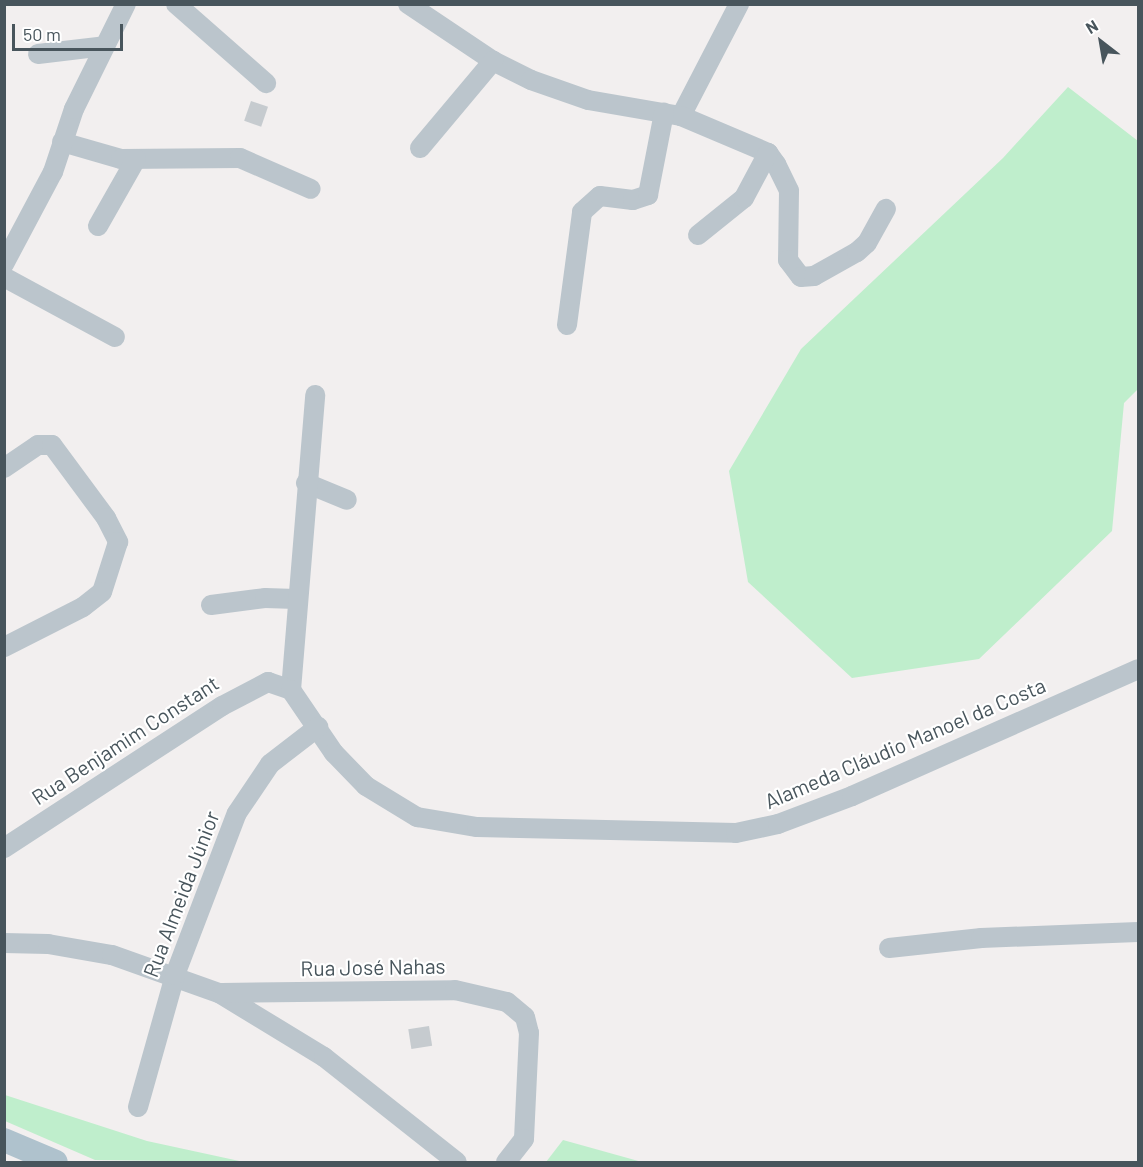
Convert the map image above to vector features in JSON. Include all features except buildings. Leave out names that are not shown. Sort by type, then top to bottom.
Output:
[{"type":"main road","points":[[4,1140],[56,1162]]},
{"type":"street","points":[[4,264],[53,172],[62,142],[126,4]]},
{"type":"street","points":[[176,4],[266,83]]},
{"type":"street","points":[[408,4],[493,61],[588,100],[672,115],[768,153],[787,182],[788,260],[801,277],[814,276],[857,252],[867,243],[886,208]]},
{"type":"street","points":[[567,325],[582,212],[600,196],[633,200],[648,195],[672,115],[739,4]]},
{"type":"street","points":[[38,54],[105,46]]},
{"type":"street","points":[[420,148],[493,61]]},
{"type":"street","points":[[62,142],[136,159],[240,158],[311,189]]},
{"type":"street","points":[[698,235],[744,198],[768,153]]},
{"type":"street","points":[[98,226],[136,159]]},
{"type":"street","points":[[4,276],[115,337]]},
{"type":"street","points":[[284,686],[296,599],[315,395]]},
{"type":"street","points":[[4,468],[38,445],[51,445],[106,518],[118,542],[102,592],[83,608],[4,647]]},
{"type":"street","points":[[306,483],[347,500]]},
{"type":"street","points":[[211,605],[265,598],[296,599]]},
{"type":"street","name":"Alameda Cláudio Manoel da Costa","points":[[284,686],[318,727],[346,767],[366,786],[392,805],[444,824],[736,833],[778,824],[852,796],[1138,669]]},
{"type":"street","name":"Rua Benjamim Constant","points":[[4,848],[241,694],[284,686]]},
{"type":"street","name":"Rua Almeida Júnior","points":[[138,1107],[175,975],[242,804],[270,764],[318,727]]},
{"type":"street","points":[[890,948],[981,938],[1138,932]]},
{"type":"street","points":[[4,943],[94,951],[175,975],[219,993],[324,1057],[456,1162]]},
{"type":"street","name":"Rua José Nahas","points":[[219,993],[454,990],[497,997],[522,1012],[529,1033],[526,1130],[520,1148],[506,1162]]},
{"type":"green space","points":[[1068,87],[1138,141],[1138,389],[1124,403],[1112,531],[979,659],[852,678],[748,582],[729,471],[801,349],[1003,158]]},
{"type":"green space","points":[[5,1095],[147,1141],[244,1162],[95,1160],[5,1121]]},
{"type":"green space","points":[[563,1140],[642,1162],[546,1162]]}]
